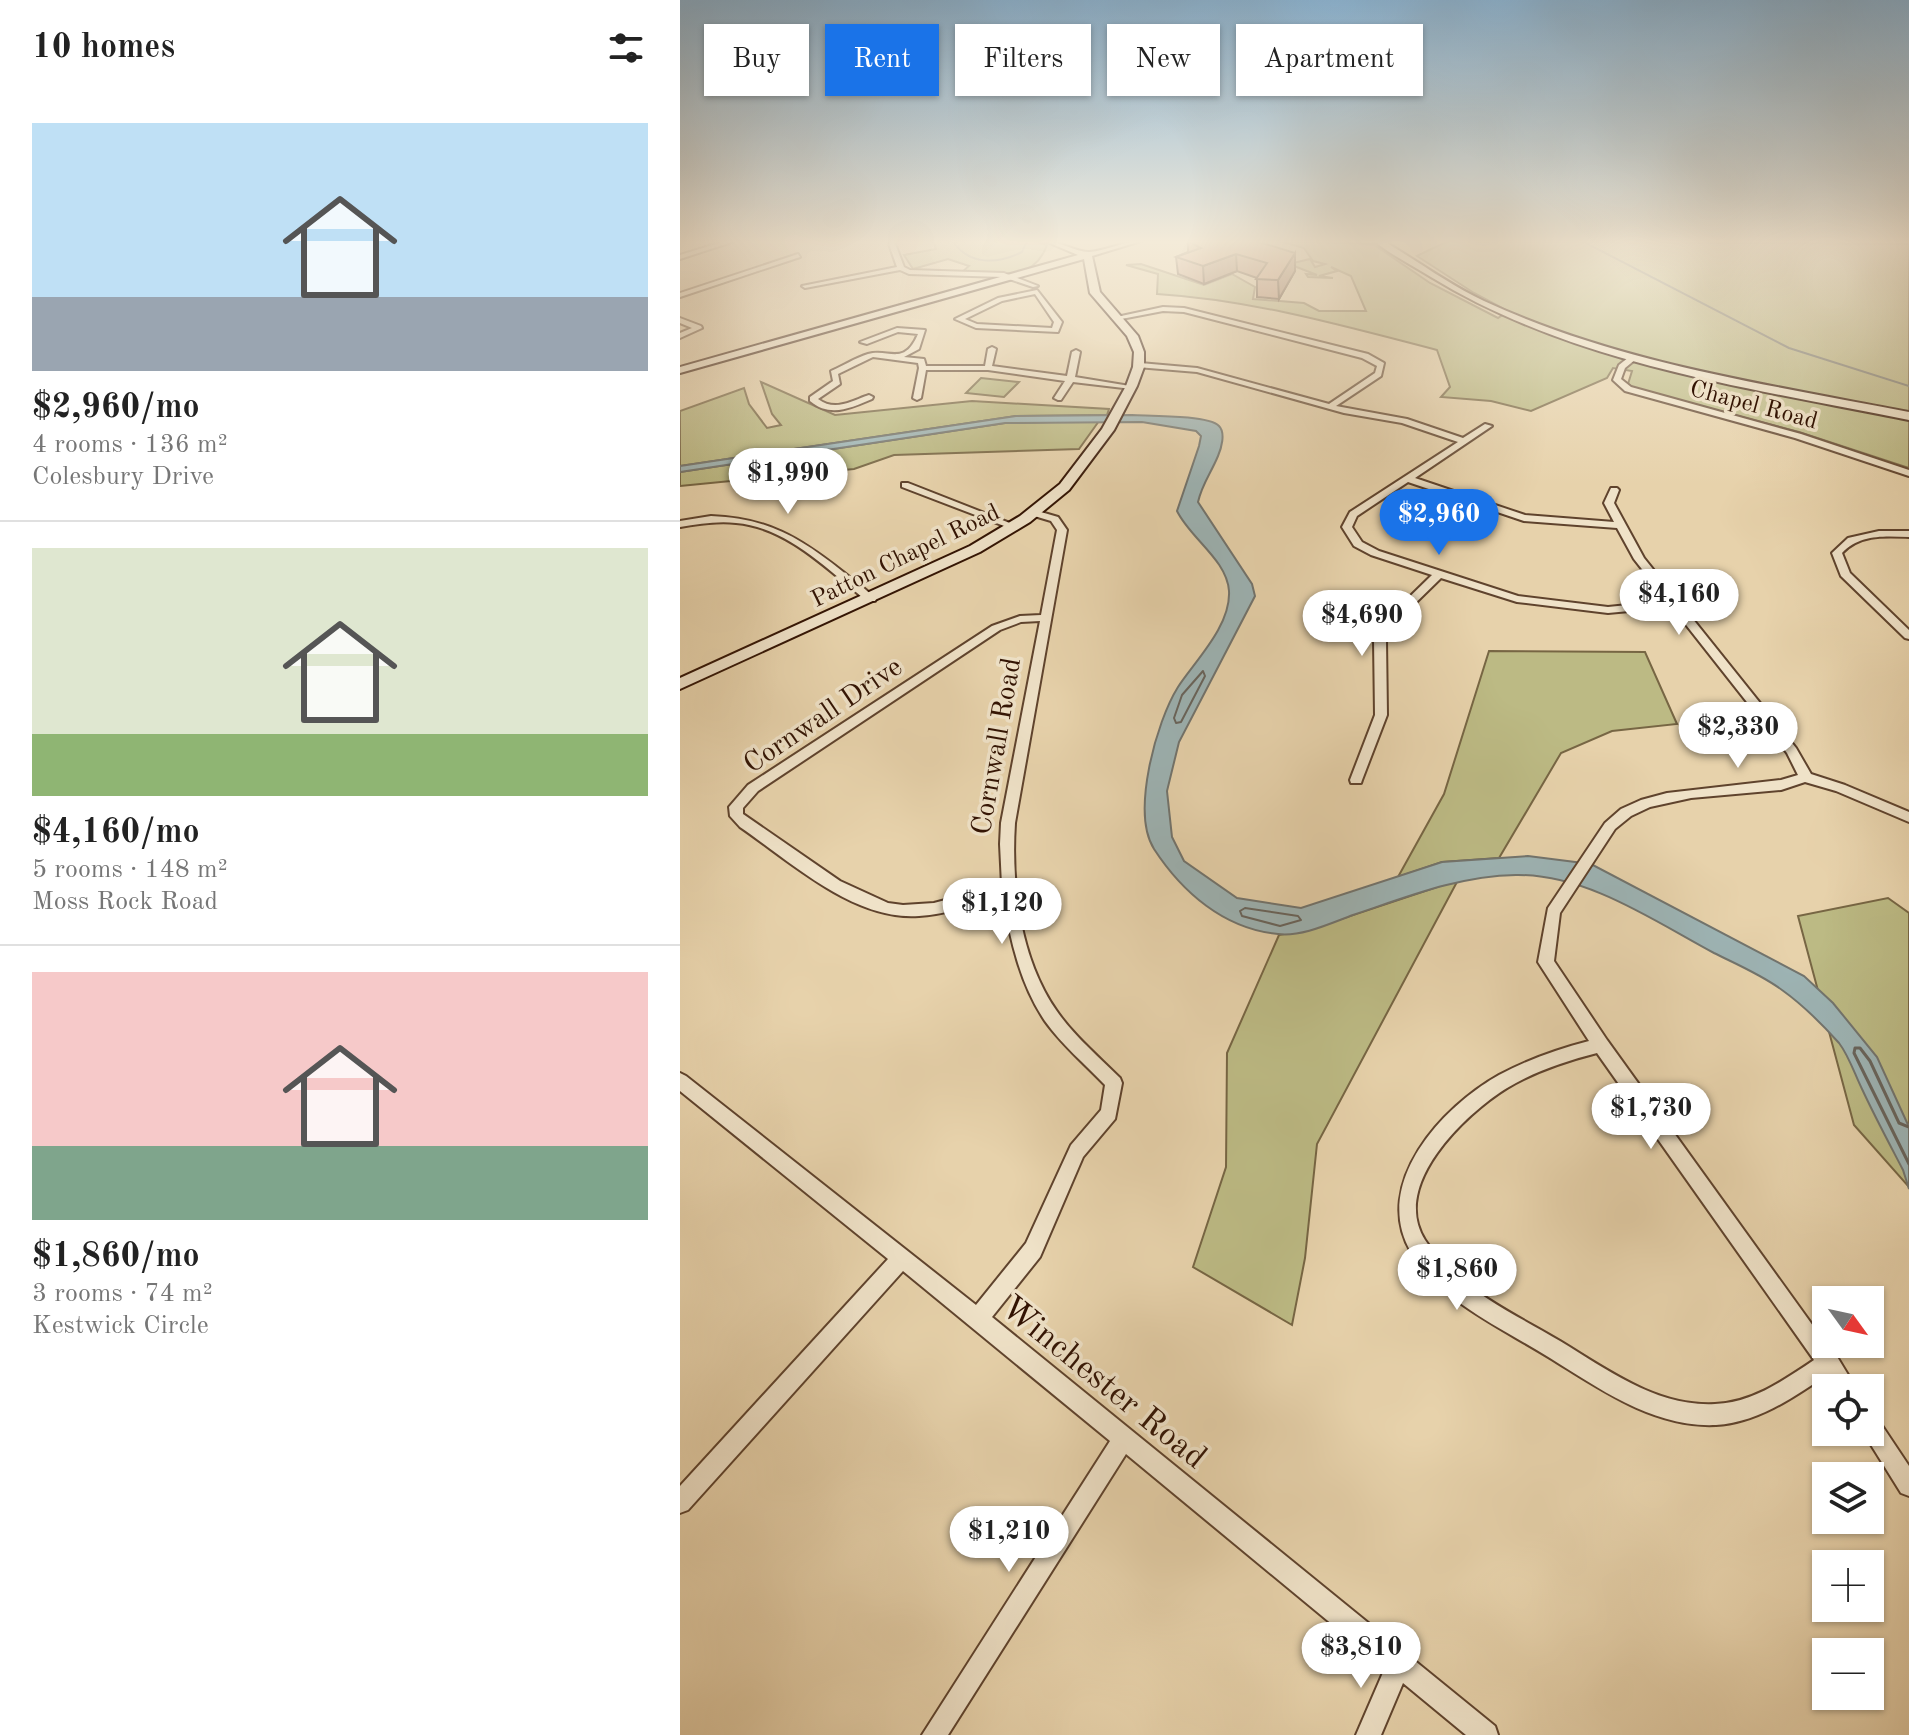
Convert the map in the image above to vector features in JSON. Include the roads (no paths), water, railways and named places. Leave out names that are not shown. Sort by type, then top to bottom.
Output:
[{"type":"street","points":[[680,336],[698,328],[684,322]]},
{"type":"street","points":[[680,370],[854,322]]},
{"type":"street","points":[[966,322],[976,326],[1055,330],[1065,336]]},
{"type":"street","points":[[1055,330],[1058,322]]},
{"type":"street","points":[[1119,322],[1135,341],[1140,365],[1182,366],[1330,407],[1404,421],[1463,441]]},
{"type":"street","points":[[1231,322],[1365,356],[1381,365],[1378,374],[1330,407]]},
{"type":"street","points":[[1524,322],[1632,359],[1909,416]]},
{"type":"street","points":[[864,342],[897,330],[922,332],[916,347],[899,356]]},
{"type":"street","points":[[988,368],[992,349]]},
{"type":"street","points":[[1058,398],[1071,378],[1076,352]]},
{"type":"street","points":[[869,397],[842,409],[817,404],[813,399],[837,382],[834,373],[872,355],[921,361],[923,368],[917,398]]},
{"type":"street","name":"Chapel Road","points":[[1632,359],[1622,367],[1617,380],[1638,394],[1763,426],[1909,473]]},
{"type":"street","name":"Patton Chapel Road","points":[[680,684],[871,599],[1015,527],[1071,481],[1132,387],[1140,365]]},
{"type":"street","points":[[923,368],[988,368],[1132,387]]},
{"type":"street","points":[[1488,426],[1353,514],[1348,520],[1349,533],[1365,548],[1517,599],[1560,607],[1608,610],[1673,604]]},
{"type":"street","points":[[1406,478],[1524,518],[1618,525]]},
{"type":"street","points":[[905,485],[1015,527]]},
{"type":"street","points":[[1614,490],[1609,503],[1618,525],[1673,604],[1792,751],[1806,778]]},
{"type":"street","name":"Cornwall Road","points":[[978,1319],[1033,1250],[1077,1151],[1109,1113],[1114,1083],[1051,1017],[1032,986],[1009,889],[1006,840],[1062,530],[1055,519],[1034,513]]},
{"type":"street","points":[[680,524],[717,519],[765,524],[782,532],[871,599]]},
{"type":"street","points":[[1909,534],[1864,535],[1845,543],[1837,553],[1845,574],[1909,636]]},
{"type":"street","points":[[1356,780],[1381,715],[1380,640],[1394,618],[1438,575]]},
{"type":"street","name":"Cornwall Drive","points":[[1009,889],[930,910],[888,909],[865,901],[745,824],[737,816],[736,807],[753,788],[996,628],[1020,619],[1045,618]]},
{"type":"street","points":[[1837,1374],[1601,1045],[1546,962],[1548,931],[1561,896],[1590,852],[1618,817],[1649,803],[1692,794],[1782,785],[1806,778],[1909,817]]},
{"type":"street","points":[[1601,1045],[1577,1051],[1492,1087],[1468,1103],[1446,1125],[1412,1175],[1408,1194],[1409,1224],[1429,1260],[1453,1282],[1509,1321],[1634,1398],[1668,1408],[1717,1415],[1752,1408],[1829,1362]]},
{"type":"street","name":"Winchester Road","points":[[680,1081],[978,1319],[1486,1735]]},
{"type":"street","points":[[680,1502],[902,1258]]},
{"type":"street","points":[[934,1735],[1124,1438]]},
{"type":"street","points":[[1884,1446],[1909,1485]]},
{"type":"street","points":[[1368,1735],[1399,1665]]},
{"type":"water","points":[[1132,415],[1203,420],[1219,426],[1223,437],[1220,449],[1198,502],[1252,584],[1255,596],[1179,742],[1167,791],[1172,837],[1184,861],[1237,898],[1301,908],[1442,862],[1528,856],[1591,864],[1804,976],[1833,1003],[1877,1057],[1909,1127],[1909,1189],[1903,1170],[1846,1054],[1812,1015],[1766,979],[1594,891],[1542,877],[1495,876],[1453,883],[1316,929],[1278,934],[1258,931],[1222,916],[1178,880],[1154,849],[1148,833],[1145,813],[1149,768],[1170,703],[1218,630],[1228,604],[1229,591],[1222,569],[1177,511],[1199,446],[1201,436],[1196,431],[1142,422],[1005,423],[680,472],[680,466],[1016,416]]},
{"type":"waterway","points":[[1739,322],[1789,348],[1909,386]]}]
